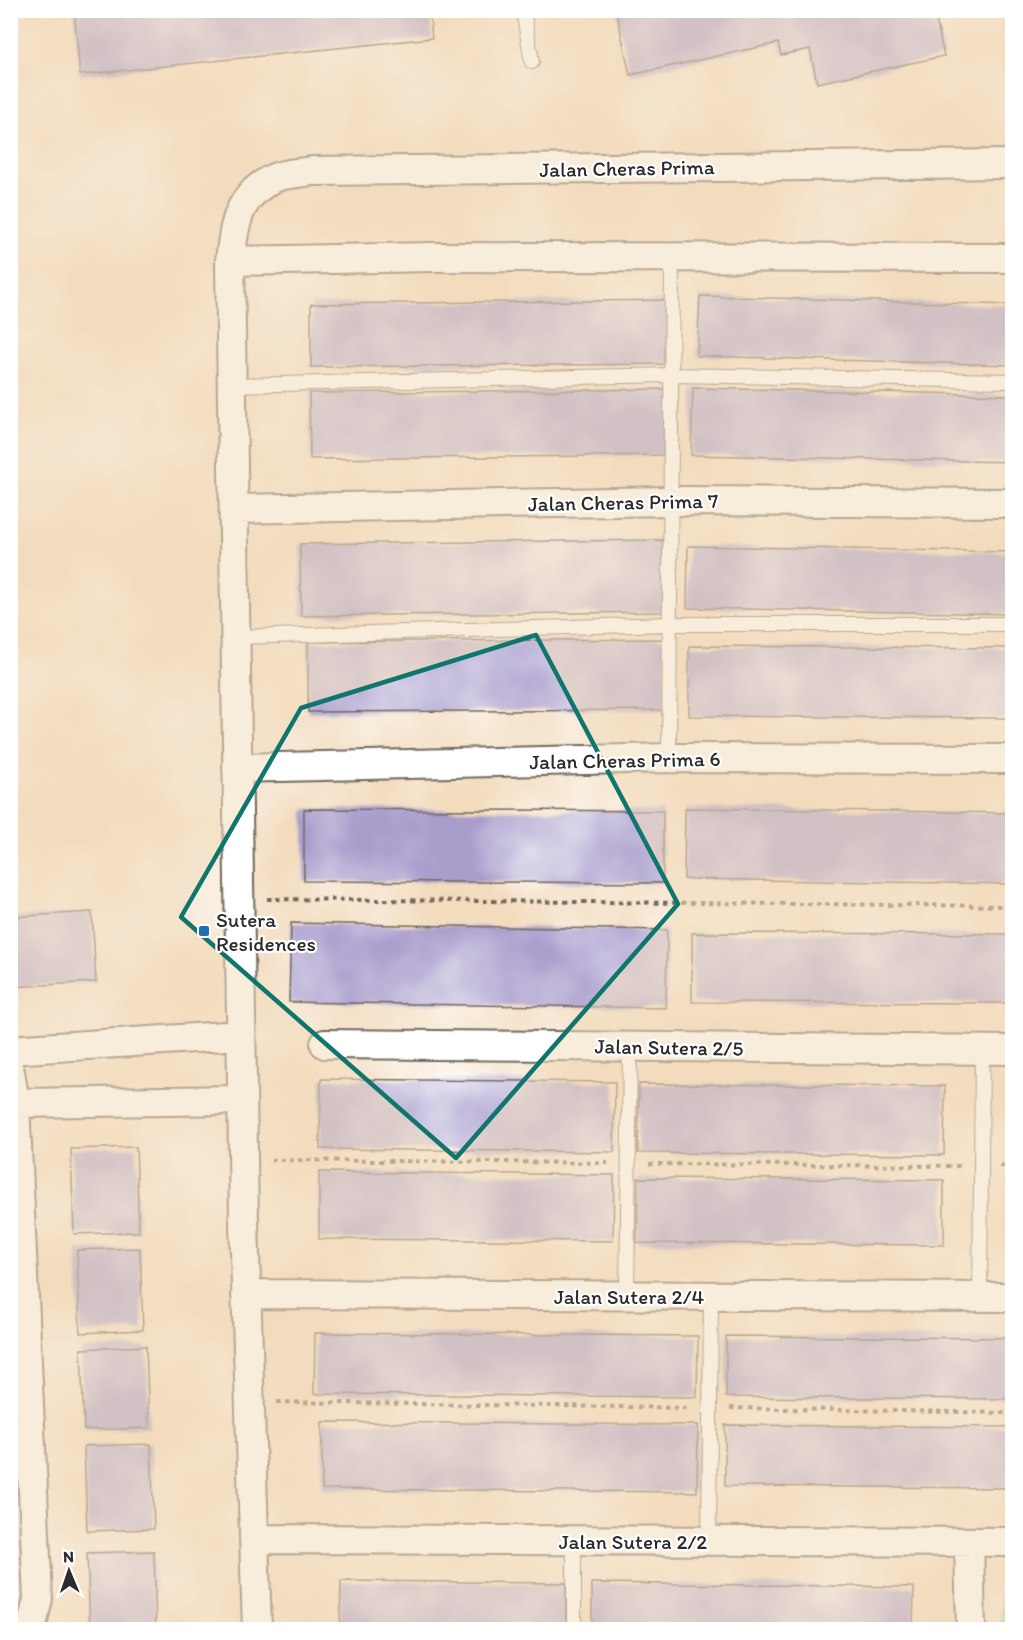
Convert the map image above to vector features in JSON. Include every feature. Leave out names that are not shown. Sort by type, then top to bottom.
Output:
[{"type":"street","name":"Jalan Cheras Prima","points":[[230,261],[234,222],[248,197],[275,177],[312,171],[1012,164]]},
{"type":"street","points":[[257,1629],[242,1100],[230,261],[672,257],[1012,258]]},
{"type":"street","name":"Jalan Cheras Prima 7","points":[[234,509],[670,501],[1012,503]]},
{"type":"street","name":"Jalan Cheras Prima 6","points":[[237,768],[669,758],[1012,759]]},
{"type":"street","points":[[10,1050],[241,1035]]},
{"type":"street","name":"Jalan Sutera 2/5","points":[[325,1044],[1012,1050]]},
{"type":"street","points":[[10,1072],[15,1103],[19,1430],[38,1599],[32,1629]]},
{"type":"street","points":[[15,1103],[242,1100]]},
{"type":"street","name":"Jalan Sutera 2/4","points":[[246,1294],[1012,1297]]},
{"type":"street","name":"Jalan Sutera 2/2","points":[[254,1539],[1012,1542]]},
{"type":"street","points":[[969,1542],[971,1629]]},
{"type":"lane","points":[[523,10],[532,62]]},
{"type":"lane","points":[[669,758],[672,257]]},
{"type":"lane","points":[[231,385],[671,375],[1012,381]]},
{"type":"lane","points":[[235,637],[670,624],[1012,624]]},
{"type":"lane","points":[[627,1296],[630,1046]]},
{"type":"lane","points":[[980,1297],[982,1049]]},
{"type":"lane","points":[[709,1541],[711,1296]]},
{"type":"lane","points":[[574,1540],[574,1629]]},
{"type":"path","points":[[239,899],[1012,906]]},
{"type":"path","points":[[250,1401],[1012,1413]]},
{"type":"highlighted area","points":[[536,635],[678,904],[456,1158],[181,917],[301,708]]},
{"type":"green space","points":[[1012,1589],[1012,1629],[1002,1629],[1002,1590]]},
{"type":"building","points":[[74,10],[429,10],[432,38],[80,75]]},
{"type":"building","points":[[616,10],[934,10],[944,56],[817,83],[810,49],[781,55],[778,43],[630,75]]},
{"type":"building","points":[[700,296],[1012,305],[1012,365],[697,356]]},
{"type":"building","points":[[676,300],[677,364],[311,367],[311,304]]},
{"type":"building","points":[[693,388],[1012,395],[1012,462],[691,455]]},
{"type":"building","points":[[673,389],[674,455],[310,459],[309,393]]},
{"type":"building","points":[[663,540],[664,612],[301,616],[300,544]]},
{"type":"building","points":[[688,546],[1012,552],[1012,614],[687,608]]},
{"type":"building","points":[[665,639],[665,710],[308,712],[308,642]]},
{"type":"building","points":[[689,646],[1012,648],[1012,718],[689,716]]},
{"type":"building","points":[[685,808],[1012,813],[1012,884],[684,879]]},
{"type":"building","points":[[304,809],[663,811],[663,883],[304,881]]},
{"type":"building","points":[[92,912],[96,982],[10,987],[10,917]]},
{"type":"building","points":[[291,923],[667,930],[666,1008],[289,1002]]},
{"type":"building","points":[[692,933],[1012,934],[1012,1003],[692,1002]]},
{"type":"building","points":[[321,1079],[615,1082],[614,1152],[320,1149]]},
{"type":"building","points":[[639,1084],[945,1086],[944,1155],[638,1153]]},
{"type":"building","points":[[136,1147],[139,1232],[74,1234],[71,1149]]},
{"type":"building","points":[[319,1172],[614,1175],[613,1241],[319,1239]]},
{"type":"building","points":[[638,1178],[944,1180],[944,1245],[637,1243]]},
{"type":"building","points":[[140,1248],[143,1330],[80,1333],[77,1250]]},
{"type":"building","points":[[315,1333],[698,1336],[697,1397],[314,1394]]},
{"type":"building","points":[[726,1336],[1012,1338],[1012,1399],[726,1397]]},
{"type":"building","points":[[146,1346],[149,1428],[84,1430],[81,1349]]},
{"type":"building","points":[[322,1422],[698,1425],[697,1492],[322,1489]]},
{"type":"building","points":[[725,1425],[1012,1427],[1012,1488],[725,1486]]},
{"type":"building","points":[[151,1444],[154,1529],[87,1531],[84,1446]]},
{"type":"building","points":[[154,1551],[156,1629],[90,1630],[87,1553]]},
{"type":"building","points":[[341,1581],[566,1583],[566,1630],[340,1630]]},
{"type":"building","points":[[592,1583],[914,1587],[913,1630],[592,1630]]},
{"type":"place","name":"Sutera Residences","points":[[204,931]]}]
